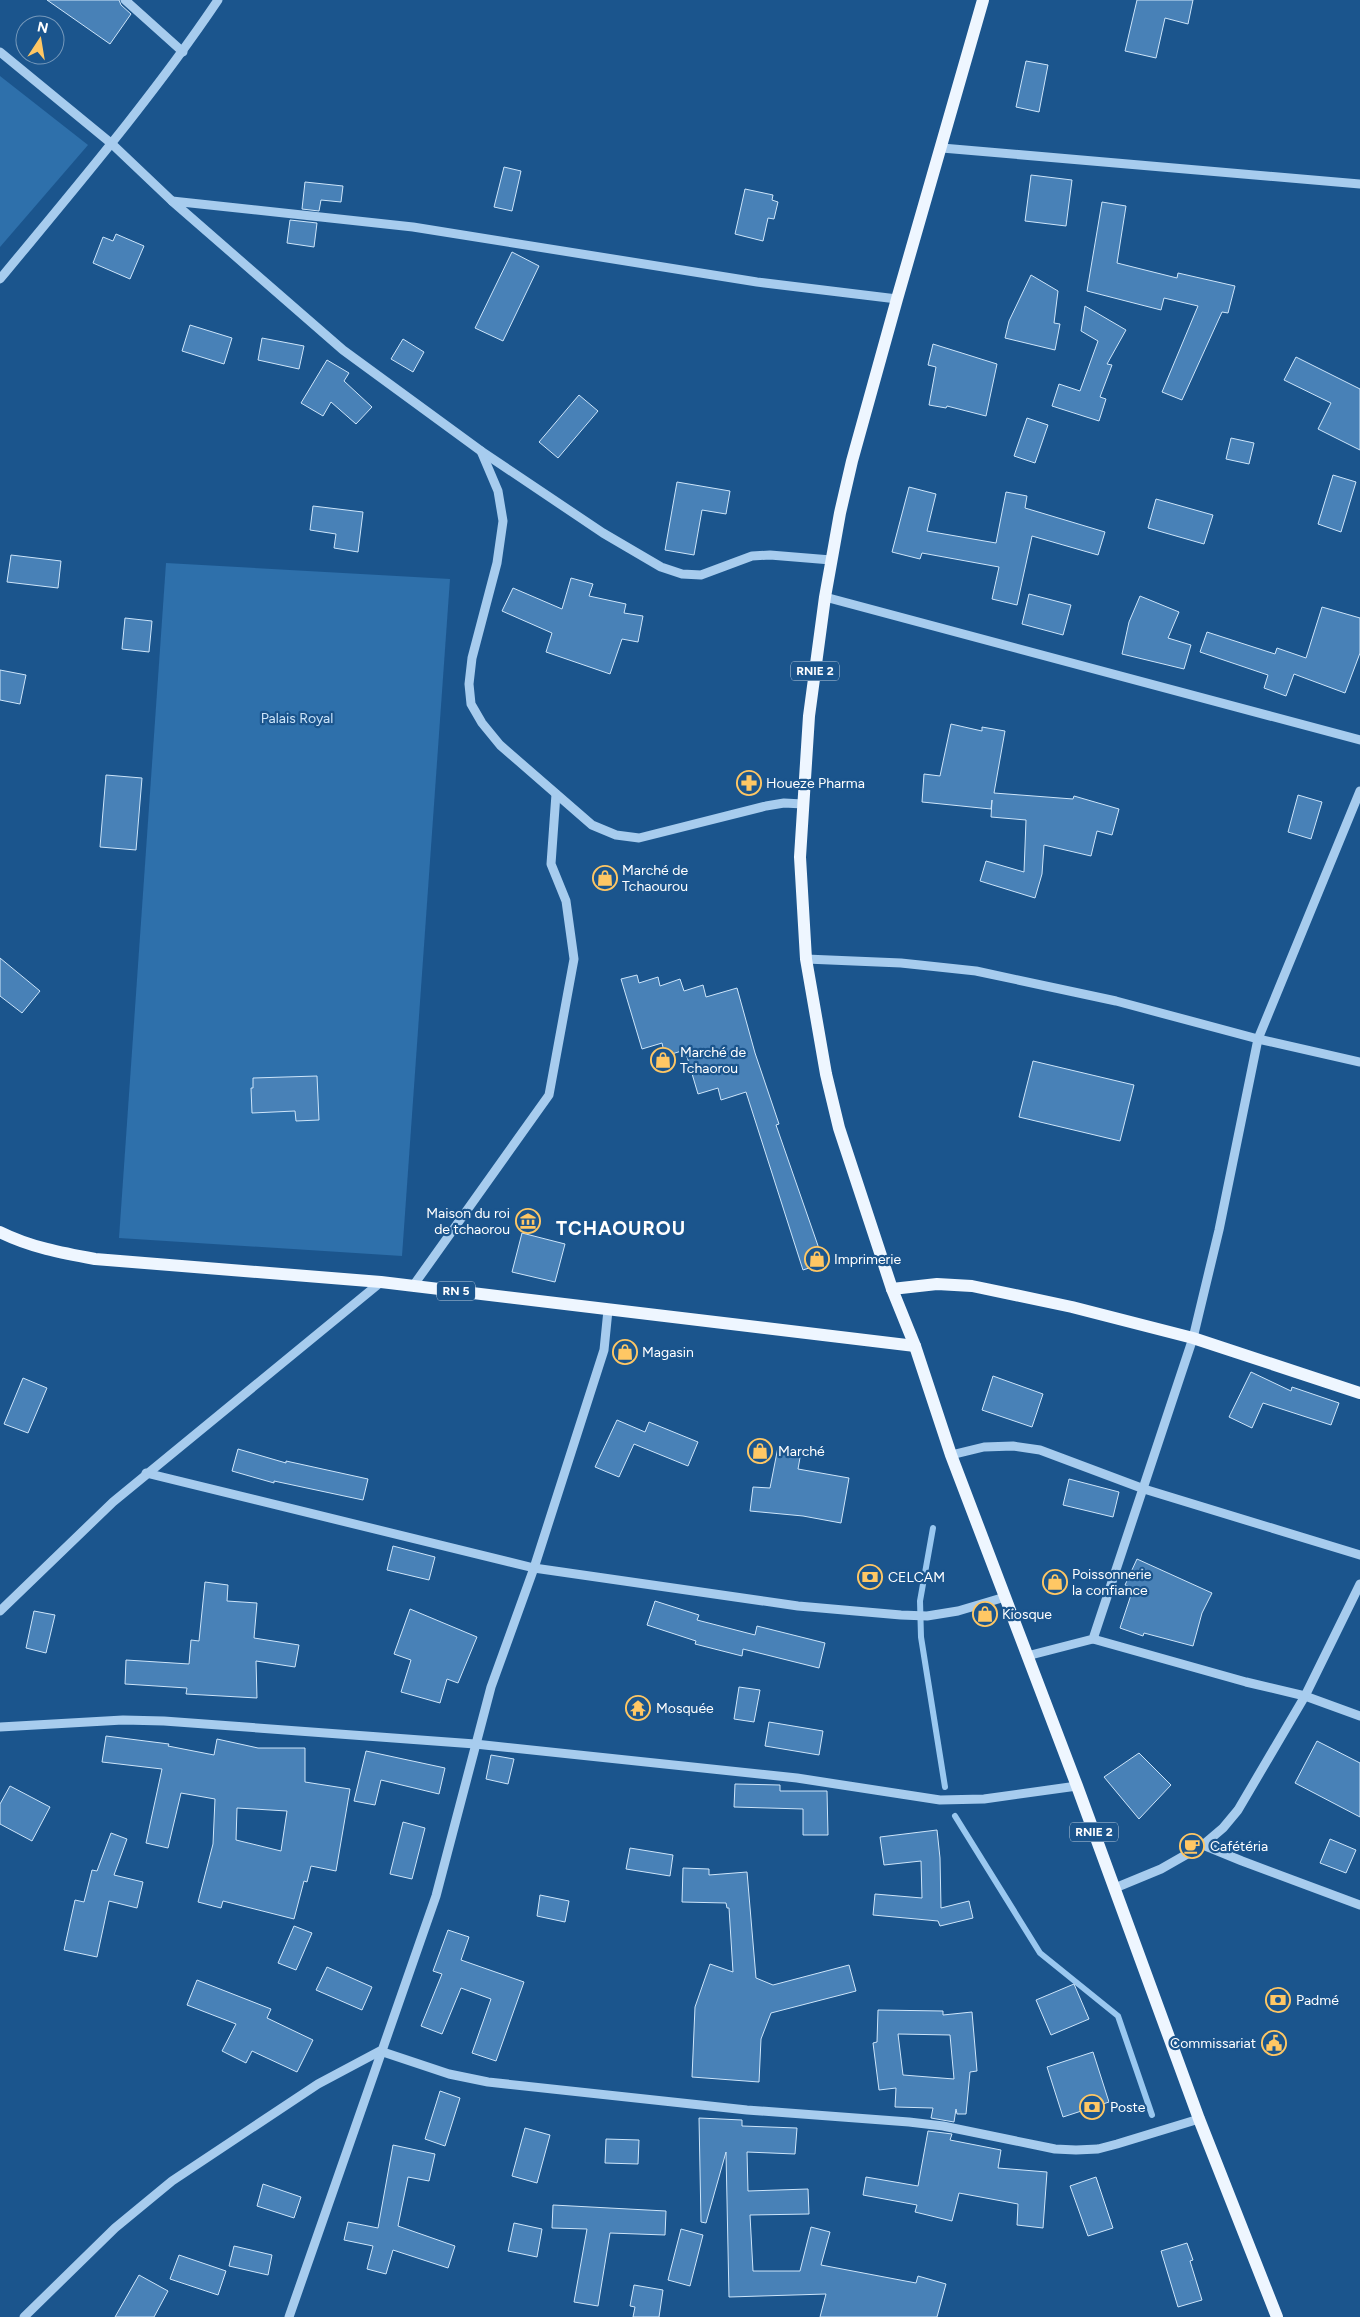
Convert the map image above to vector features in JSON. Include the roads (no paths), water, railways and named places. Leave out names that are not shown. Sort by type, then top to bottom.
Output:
[{"type":"main road","name":"RNIE 2","points":[[983,0],[852,461],[831,560],[809,716],[803,804],[800,857],[806,959],[826,1074],[839,1128],[892,1290],[914,1346],[951,1455],[1116,1888],[1199,2119],[1277,2317]]},
{"type":"main road","name":"RN 5","points":[[0,1232],[14,1239],[52,1252],[95,1259],[381,1282],[914,1346]]},
{"type":"main road","points":[[892,1290],[937,1284],[972,1286],[1072,1307],[1193,1338],[1360,1393]]},
{"type":"street","points":[[125,0],[183,52]]},
{"type":"street","points":[[0,279],[112,144],[183,52],[218,0]]},
{"type":"street","points":[[0,52],[112,144],[172,201],[343,350],[481,451],[603,533],[662,567],[682,574],[701,575],[752,556],[770,555],[831,560]]},
{"type":"street","points":[[942,148],[1360,184]]},
{"type":"street","points":[[172,201],[413,227],[757,282],[897,299]]},
{"type":"street","points":[[481,451],[498,491],[503,521],[498,563],[472,658],[469,684],[471,704],[482,723],[500,745],[592,825],[616,836],[639,838],[766,806],[784,803],[803,804]]},
{"type":"street","points":[[825,597],[1360,740]]},
{"type":"street","points":[[1093,1639],[1193,1338],[1219,1230],[1258,1039],[1360,791]]},
{"type":"street","points":[[413,1286],[549,1094],[574,959],[566,901],[551,864],[556,794]]},
{"type":"street","points":[[806,959],[901,964],[976,971],[1116,1001],[1258,1039],[1360,1062]]},
{"type":"street","points":[[0,1611],[113,1502],[146,1473],[381,1282]]},
{"type":"street","points":[[289,2317],[436,1896],[475,1744],[509,1633],[534,1568],[604,1350],[608,1310]]},
{"type":"street","points":[[951,1455],[984,1447],[1013,1446],[1040,1450],[1144,1489],[1360,1555]]},
{"type":"street","points":[[146,1473],[534,1568],[798,1606],[902,1615],[927,1616],[958,1611],[1005,1597]]},
{"type":"street","points":[[1116,1888],[1161,1869],[1203,1845],[1223,1828],[1238,1810],[1305,1696],[1360,1584]]},
{"type":"street","points":[[1027,1656],[1093,1639],[1246,1682],[1305,1696],[1360,1716]]},
{"type":"street","points":[[0,1727],[123,1720],[164,1721],[475,1744],[797,1778],[940,1800],[984,1799],[1077,1786]]},
{"type":"street","points":[[1203,1845],[1360,1905]]},
{"type":"street","points":[[24,2317],[115,2228],[172,2181],[318,2084],[380,2052],[449,2074],[488,2082],[747,2110],[943,2126],[1055,2149],[1098,2149],[1199,2119]]},
{"type":"waterway","points":[[933,1528],[920,1601],[921,1637],[945,1787]]},
{"type":"waterway","points":[[955,1816],[1040,1953],[1118,2016],[1152,2115]]},
{"type":"place","name":"Houeze Pharma","points":[[749,783]]},
{"type":"place","name":"Marché de Tchaourou","points":[[605,878]]},
{"type":"place","name":"Marché de Tchaorou","points":[[663,1060]]},
{"type":"place","name":"Maison du roi de tchaorou","points":[[528,1221]]},
{"type":"place","name":"Imprimerie","points":[[817,1259]]},
{"type":"place","name":"Magasin","points":[[625,1352]]},
{"type":"place","name":"Marché","points":[[760,1451]]},
{"type":"place","name":"CELCAM","points":[[870,1577]]},
{"type":"place","name":"Poissonnerie la confiance","points":[[1055,1582]]},
{"type":"place","name":"Kiosque","points":[[985,1614]]},
{"type":"place","name":"Mosquée","points":[[638,1708]]},
{"type":"place","name":"Cafétéria","points":[[1192,1846]]},
{"type":"place","name":"Padmé","points":[[1278,2000]]},
{"type":"place","name":"Commissariat","points":[[1274,2043]]},
{"type":"place","name":"Poste","points":[[1092,2107]]},
{"type":"district","name":"TCHAOUROU","points":[[621,1228]]},
{"type":"park label","name":"Palais Royal","points":[[297,718]]}]
